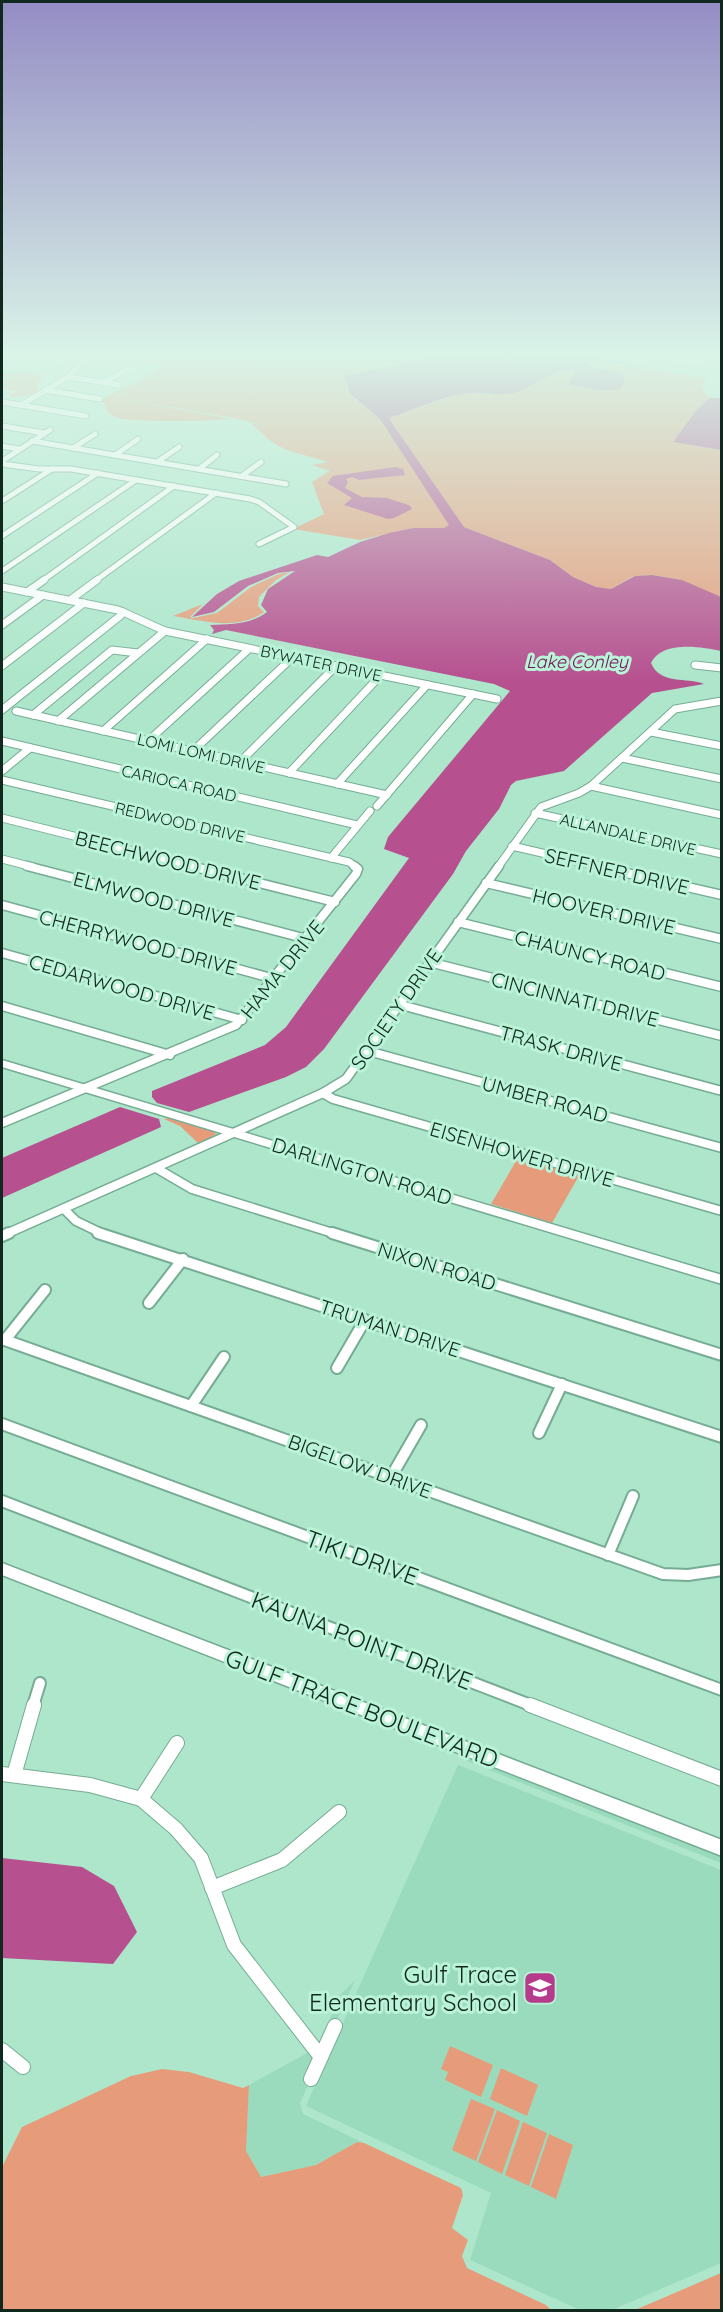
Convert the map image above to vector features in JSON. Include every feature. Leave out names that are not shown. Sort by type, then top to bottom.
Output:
[{"type":"street","points":[[21,466],[98,473],[259,502],[294,528],[259,544]]},
{"type":"street","points":[[180,466],[286,484]]},
{"type":"street","points":[[199,469],[203,466]]},
{"type":"street","points":[[242,476],[256,466]]},
{"type":"street","points":[[2,501],[52,469]]},
{"type":"street","points":[[2,536],[98,473]]},
{"type":"street","points":[[2,571],[136,480]]},
{"type":"street","points":[[27,592],[174,486]]},
{"type":"street","points":[[70,600],[216,493]]},
{"type":"street","name":"BYWATER DRIVE","points":[[2,587],[84,603],[165,631],[497,699]]},
{"type":"street","points":[[2,624],[43,595]]},
{"type":"street","points":[[2,666],[84,603]]},
{"type":"street","points":[[2,710],[121,614]]},
{"type":"street","points":[[58,721],[165,631]]},
{"type":"street","points":[[103,731],[207,639]]},
{"type":"street","points":[[148,741],[249,648]]},
{"type":"street","points":[[33,715],[112,651],[118,649],[138,653]]},
{"type":"street","points":[[193,751],[293,657]]},
{"type":"street","points":[[695,664],[722,668]]},
{"type":"street","points":[[240,762],[336,666]]},
{"type":"street","points":[[289,773],[380,675]]},
{"type":"street","points":[[337,784],[427,685]]},
{"type":"street","points":[[377,806],[473,694]]},
{"type":"street","name":"SOCIETY DRIVE","points":[[2,1236],[323,1093],[346,1079],[401,1005],[535,813],[546,804],[579,793],[591,786],[675,709],[722,701]]},
{"type":"street","name":"LOMI LOMI DRIVE","points":[[16,711],[387,795]]},
{"type":"street","points":[[651,732],[722,746]]},
{"type":"street","name":"CARIOCA ROAD","points":[[2,741],[357,825]]},
{"type":"street","points":[[2,771],[30,748]]},
{"type":"street","points":[[622,758],[722,779]]},
{"type":"street","name":"REDWOOD DRIVE","points":[[2,780],[349,862],[358,868]]},
{"type":"street","points":[[591,786],[722,815]]},
{"type":"street","points":[[331,858],[370,811]]},
{"type":"street","name":"ALLANDALE DRIVE","points":[[535,813],[722,854]]},
{"type":"street","name":"BEECHWOOD DRIVE","points":[[2,818],[335,902]]},
{"type":"street","name":"SEFFNER DRIVE","points":[[512,846],[722,895]]},
{"type":"street","name":"ELMWOOD DRIVE","points":[[2,860],[306,939]]},
{"type":"street","name":"HAMA DRIVE","points":[[2,1123],[228,1030],[242,1020],[335,902],[358,868]]},
{"type":"street","name":"HOOVER DRIVE","points":[[486,883],[722,939]]},
{"type":"street","name":"CHERRYWOOD DRIVE","points":[[2,905],[275,979]]},
{"type":"street","name":"CHAUNCY ROAD","points":[[458,922],[722,987]]},
{"type":"street","name":"CEDARWOOD DRIVE","points":[[2,953],[242,1020]]},
{"type":"street","name":"CINCINNATI DRIVE","points":[[429,962],[722,1036]]},
{"type":"street","name":"TRASK DRIVE","points":[[401,1005],[722,1091]]},
{"type":"street","points":[[2,1006],[170,1054]]},
{"type":"street","name":"UMBER ROAD","points":[[368,1051],[722,1148]]},
{"type":"street","name":"DARLINGTON ROAD","points":[[2,1064],[722,1280]]},
{"type":"street","name":"EISENHOWER DRIVE","points":[[323,1093],[344,1102],[722,1211]]},
{"type":"street","name":"NIXON ROAD","points":[[156,1167],[170,1178],[192,1189],[722,1355]]},
{"type":"street","name":"TRUMAN DRIVE","points":[[64,1209],[82,1226],[93,1231],[722,1437]]},
{"type":"street","points":[[149,1303],[183,1259]]},
{"type":"street","points":[[3,1340],[45,1290]]},
{"type":"street","points":[[337,1368],[365,1320]]},
{"type":"street","name":"BIGELOW DRIVE","points":[[3,1340],[663,1574],[688,1575],[722,1570]]},
{"type":"street","points":[[191,1406],[224,1357]]},
{"type":"street","points":[[539,1433],[562,1384]]},
{"type":"street","name":"TIKI DRIVE","points":[[2,1424],[722,1690]]},
{"type":"street","points":[[391,1477],[421,1425]]},
{"type":"street","points":[[609,1554],[633,1496]]},
{"type":"street","name":"KAUNA POINT DRIVE","points":[[2,1501],[722,1779]]},
{"type":"street","name":"GULF TRACE BOULEVARD","points":[[2,1569],[722,1848]]},
{"type":"street","points":[[40,1683],[8,1774],[90,1785],[141,1799],[176,1829],[201,1858],[234,1945],[321,2057]]},
{"type":"street","points":[[141,1799],[177,1743]]},
{"type":"street","points":[[212,1888],[282,1860],[339,1812]]},
{"type":"street","points":[[311,2079],[335,2026]]},
{"type":"street","points":[[2,2050],[23,2067]]},
{"type":"shaded area","points":[[315,466],[411,466],[450,525],[444,528],[413,528],[360,540],[293,529],[324,514],[312,482],[330,471]]},
{"type":"shaded area","points":[[422,466],[721,466],[721,599],[682,580],[652,575],[634,576],[611,589],[596,587],[573,577],[550,560],[464,527]]},
{"type":"shaded area","points":[[290,572],[276,580],[259,597],[258,606],[264,612],[254,618],[220,623],[173,616],[203,604],[190,617],[217,613],[251,587],[279,574]]},
{"type":"shaded area","points":[[169,1118],[212,1130],[216,1134],[199,1144],[180,1126],[164,1119]]},
{"type":"shaded area","points":[[519,1156],[580,1174],[552,1223],[491,1204]]},
{"type":"shaded area","points":[[464,1755],[721,1855],[721,1863],[462,1759]]},
{"type":"shaded area","name":"Gulf Trace Elementary School","points":[[458,1765],[721,1870],[721,2263],[612,2310],[580,2310],[470,2260],[491,2193],[306,2106]]},
{"type":"shaded area","points":[[355,1980],[300,2103],[303,2114],[364,2143],[357,2142],[316,2165],[261,2177],[246,2151],[249,2085],[318,2047],[340,1995]]},
{"type":"shaded area","points":[[450,2046],[493,2065],[481,2097],[445,2080],[448,2072],[441,2069]]},
{"type":"shaded area","points":[[501,2068],[538,2085],[527,2116],[490,2099]]},
{"type":"shaded area","points":[[162,2069],[189,2072],[243,2088],[249,2085],[246,2151],[261,2177],[316,2165],[357,2142],[364,2143],[461,2188],[463,2195],[452,2228],[468,2240],[462,2256],[467,2268],[546,2305],[551,2310],[2,2310],[2,2167],[22,2127],[131,2076]]},
{"type":"shaded area","points":[[471,2099],[495,2109],[476,2161],[452,2150]]},
{"type":"shaded area","points":[[497,2110],[520,2121],[502,2174],[478,2162]]},
{"type":"shaded area","points":[[523,2122],[547,2133],[529,2186],[505,2175]]},
{"type":"shaded area","points":[[549,2134],[573,2145],[556,2199],[531,2187]]},
{"type":"shaded area","points":[[721,2273],[721,2310],[635,2310]]},
{"type":"water","name":"Lake Conley","points":[[411,466],[422,466],[464,527],[550,560],[573,577],[596,587],[611,589],[635,576],[652,575],[682,580],[719,596],[722,599],[721,651],[683,647],[664,651],[651,663],[661,675],[704,684],[652,693],[564,771],[516,781],[511,785],[499,809],[466,851],[453,874],[324,1049],[306,1067],[286,1077],[189,1112],[157,1103],[152,1097],[152,1091],[265,1045],[286,1027],[409,858],[384,849],[388,837],[510,691],[494,684],[226,630],[212,634],[214,630],[210,625],[247,622],[267,612],[261,605],[268,589],[295,571],[278,573],[248,586],[214,612],[192,617],[217,594],[239,581],[317,555],[328,557],[360,542],[389,533],[413,528],[444,528],[449,525]]},
{"type":"water","points":[[395,467],[403,469],[405,475],[359,480],[352,477],[346,479],[348,482],[345,488],[362,497],[387,498],[409,505],[412,509],[394,518],[388,519],[344,505],[352,498],[327,483],[333,476]]},
{"type":"water","points":[[120,1107],[159,1119],[161,1127],[2,1198],[2,1158]]},
{"type":"water","points":[[2,1858],[82,1867],[114,1886],[137,1932],[113,1964],[2,1958]]},
{"type":"place","name":"Gulf Trace Elementary School","points":[[540,1988]]}]
